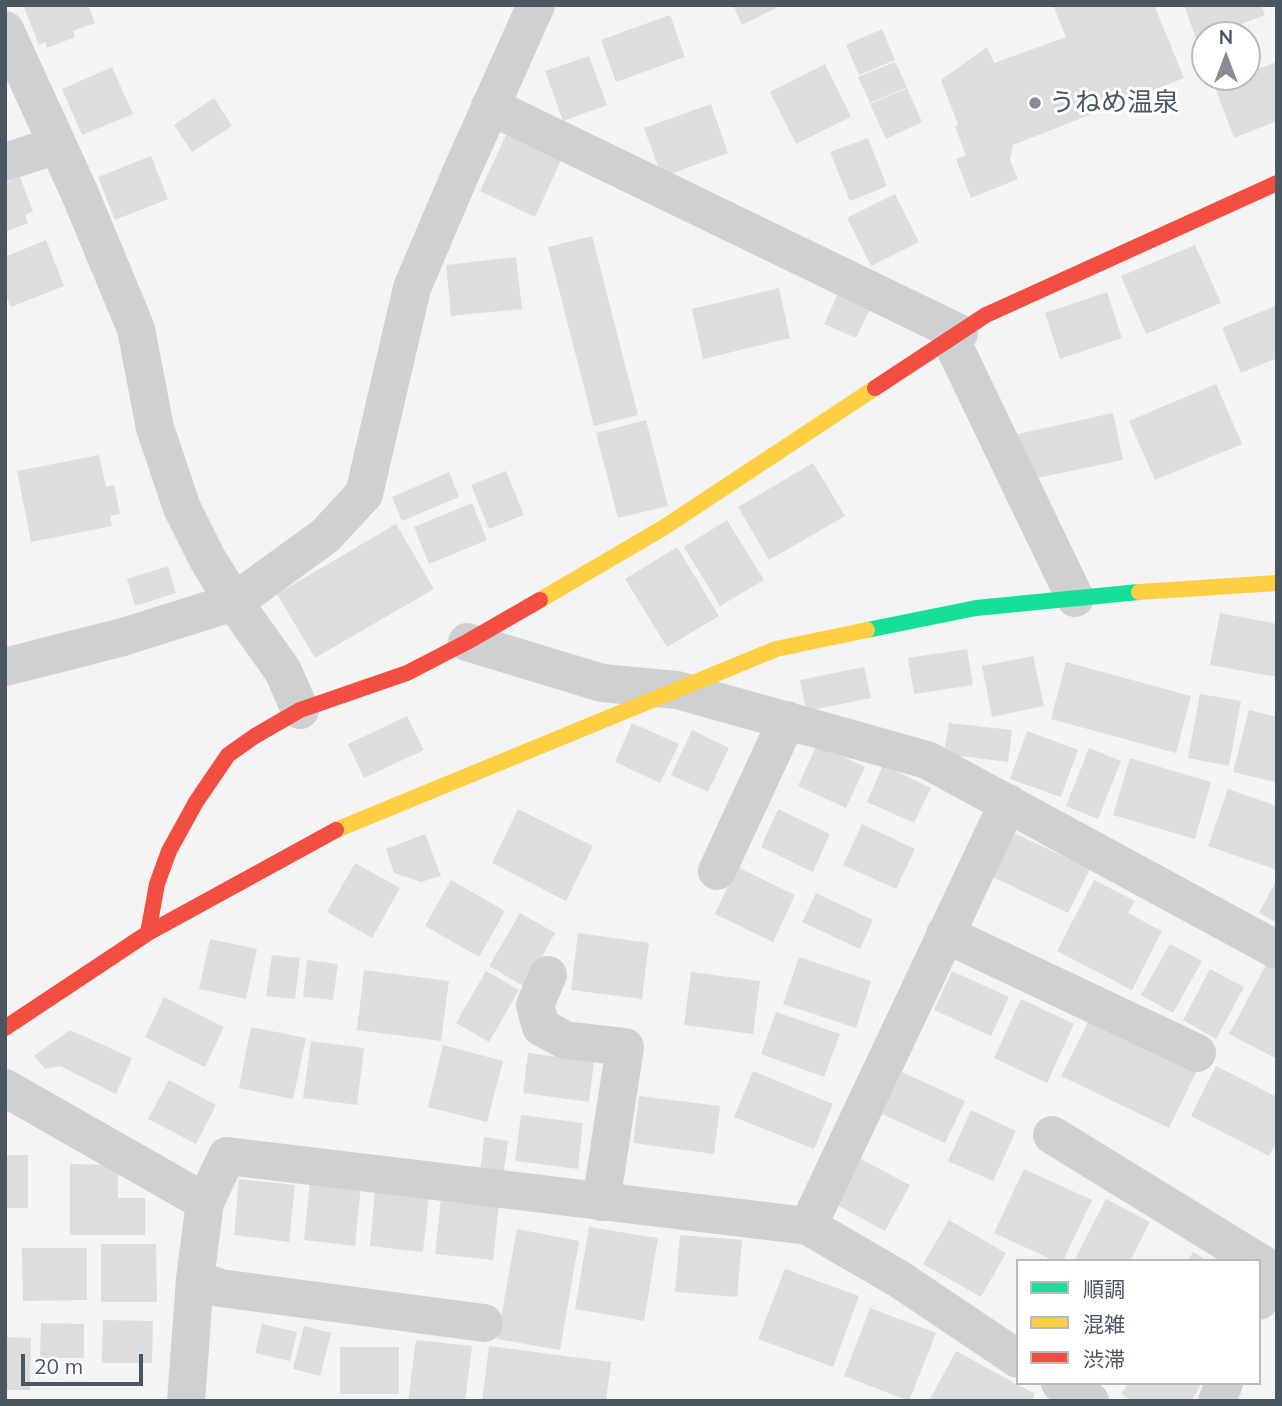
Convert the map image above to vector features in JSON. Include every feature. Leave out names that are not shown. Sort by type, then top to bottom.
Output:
[{"type":"street","points":[[5,667],[124,638],[234,602],[325,536],[364,494],[412,288],[536,5]]},
{"type":"street","points":[[5,30],[136,329],[155,428],[182,508],[208,560],[234,602],[283,671],[300,710]]},
{"type":"street","points":[[490,106],[955,336],[1075,598]]},
{"type":"street","points":[[5,162],[57,145]]},
{"type":"street","points":[[148,933],[158,884],[169,850],[196,802],[228,755],[255,736],[300,710],[407,673],[467,642],[663,528],[986,315],[1277,183]]},
{"type":"street","points":[[5,1028],[148,933],[339,828],[776,649],[976,608],[1185,588],[1277,583]]},
{"type":"street","points":[[467,642],[602,683],[677,690],[927,760],[1277,950]]},
{"type":"street","points":[[717,871],[787,720]]},
{"type":"street","points":[[808,1226],[1008,803]]},
{"type":"street","points":[[945,934],[1197,1054]]},
{"type":"street","points":[[548,975],[535,1005],[541,1027],[565,1040],[625,1047],[601,1202]]},
{"type":"street","points":[[5,1088],[205,1202]]},
{"type":"street","points":[[1052,1135],[1243,1259]]},
{"type":"street","points":[[186,1401],[195,1279],[205,1202],[227,1156],[808,1226],[900,1279],[1016,1358]]},
{"type":"street","points":[[195,1279],[220,1287],[484,1323]]},
{"type":"street","points":[[1063,1385],[1090,1401]]},
{"type":"building","points":[[23,5],[88,5],[95,23],[73,31],[75,37],[47,48],[45,42],[39,45]]},
{"type":"building","points":[[733,5],[782,5],[742,25]]},
{"type":"building","name":"うねめ温泉","points":[[1053,5],[1154,5],[1184,78],[1013,145],[1010,160],[1018,179],[971,198],[956,159],[966,155],[941,80],[987,47],[994,63],[1066,37]]},
{"type":"building","points":[[1184,5],[1261,5],[1265,15],[1249,21],[1191,21],[1191,24]]},
{"type":"building","points":[[670,15],[685,57],[616,82],[601,40]]},
{"type":"building","points":[[882,29],[895,60],[859,75],[846,45]]},
{"type":"building","points":[[589,56],[607,105],[563,121],[545,71]]},
{"type":"building","points":[[895,62],[907,87],[870,103],[858,77]]},
{"type":"building","points":[[1277,62],[1277,121],[1234,138],[1216,91],[1261,91],[1261,68]]},
{"type":"building","points":[[825,64],[851,117],[796,144],[770,92]]},
{"type":"building","points":[[112,67],[133,114],[82,135],[62,89]]},
{"type":"building","points":[[907,88],[922,122],[886,139],[870,104]]},
{"type":"building","points":[[214,98],[232,126],[192,152],[174,125]]},
{"type":"building","points":[[711,104],[728,153],[662,177],[644,128]]},
{"type":"building","points":[[507,133],[562,158],[535,217],[480,191]]},
{"type":"building","points":[[868,138],[887,186],[850,201],[830,152]]},
{"type":"building","points":[[151,156],[168,199],[115,220],[98,177]]},
{"type":"building","points":[[20,177],[33,211],[25,215],[28,223],[5,232],[5,183]]},
{"type":"building","points":[[895,194],[919,242],[871,266],[847,218]]},
{"type":"building","points":[[592,236],[638,415],[594,426],[548,247]]},
{"type":"building","points":[[46,240],[64,286],[11,307],[5,295],[5,257]]},
{"type":"building","points":[[1195,245],[1221,303],[1146,334],[1121,276]]},
{"type":"building","points":[[516,257],[522,309],[451,316],[446,265]]},
{"type":"building","points":[[841,287],[873,303],[856,338],[824,324]]},
{"type":"building","points":[[779,288],[790,338],[703,359],[692,309]]},
{"type":"building","points":[[1107,292],[1122,338],[1060,359],[1045,313]]},
{"type":"building","points":[[1277,305],[1277,358],[1241,373],[1222,328]]},
{"type":"building","points":[[1216,384],[1242,444],[1155,480],[1129,421]]},
{"type":"building","points":[[1113,413],[1123,460],[1028,480],[1018,434]]},
{"type":"building","points":[[646,420],[668,506],[618,518],[596,433]]},
{"type":"building","points":[[99,455],[106,487],[114,485],[120,514],[110,516],[112,526],[31,542],[17,471]]},
{"type":"building","points":[[813,463],[845,516],[769,560],[738,507]]},
{"type":"building","points":[[506,471],[524,515],[489,529],[471,485]]},
{"type":"building","points":[[449,472],[459,497],[402,521],[392,497]]},
{"type":"building","points":[[472,503],[487,540],[429,564],[414,527]]},
{"type":"building","points":[[727,520],[764,580],[720,606],[684,547]]},
{"type":"building","points":[[396,524],[434,589],[315,658],[277,594]]},
{"type":"building","points":[[677,547],[719,616],[667,647],[625,579]]},
{"type":"building","points":[[168,566],[176,593],[135,606],[127,579]]},
{"type":"building","points":[[1220,613],[1277,624],[1277,677],[1210,665]]},
{"type":"building","points":[[967,649],[973,685],[914,694],[908,658]]},
{"type":"building","points":[[1033,656],[1044,706],[992,717],[982,666]]},
{"type":"building","points":[[1066,662],[1191,696],[1176,753],[1051,719]]},
{"type":"building","points":[[864,667],[871,698],[806,711],[800,680]]},
{"type":"building","points":[[1200,694],[1241,701],[1229,766],[1188,758]]},
{"type":"building","points":[[1249,710],[1277,717],[1275,782],[1233,772]]},
{"type":"building","points":[[407,716],[424,750],[364,778],[348,744]]},
{"type":"building","points":[[632,723],[679,744],[660,783],[615,762]]},
{"type":"building","points":[[949,723],[1012,730],[1008,762],[944,754]]},
{"type":"building","points":[[692,730],[729,748],[708,792],[671,775]]},
{"type":"building","points":[[1027,731],[1078,750],[1061,797],[1010,779]]},
{"type":"building","points":[[817,744],[865,767],[846,808],[798,786]]},
{"type":"building","points":[[1089,748],[1121,761],[1098,819],[1066,806]]},
{"type":"building","points":[[1130,758],[1211,782],[1195,839],[1113,815]]},
{"type":"building","points":[[883,765],[931,788],[914,823],[867,802]]},
{"type":"building","points":[[1228,789],[1277,806],[1277,870],[1208,846]]},
{"type":"building","points":[[518,809],[593,846],[566,901],[492,863]]},
{"type":"building","points":[[778,809],[830,834],[813,872],[761,847]]},
{"type":"building","points":[[862,824],[915,849],[896,889],[843,865]]},
{"type":"building","points":[[1014,833],[1090,869],[1068,913],[993,877]]},
{"type":"building","points":[[425,834],[441,876],[421,882],[394,873],[386,849]]},
{"type":"building","points":[[355,863],[400,888],[372,938],[327,912]]},
{"type":"building","points":[[737,867],[795,895],[773,942],[715,914]]},
{"type":"building","points":[[1277,879],[1277,923],[1259,913]]},
{"type":"building","points":[[451,880],[505,911],[479,957],[425,926]]},
{"type":"building","points":[[1094,880],[1135,901],[1128,913],[1162,931],[1132,990],[1057,951]]},
{"type":"building","points":[[816,893],[873,920],[860,949],[802,922]]},
{"type":"building","points":[[520,913],[555,933],[525,987],[489,966]]},
{"type":"building","points":[[578,933],[649,943],[642,999],[571,990]]},
{"type":"building","points":[[210,939],[257,949],[246,999],[199,989]]},
{"type":"building","points":[[1170,944],[1202,961],[1173,1013],[1141,995]]},
{"type":"building","points":[[272,955],[300,958],[295,999],[266,996]]},
{"type":"building","points":[[799,957],[871,981],[856,1028],[783,1004]]},
{"type":"building","points":[[307,960],[338,964],[333,1000],[303,997]]},
{"type":"building","points":[[1266,965],[1277,971],[1277,1059],[1229,1034]]},
{"type":"building","points":[[1210,969],[1244,987],[1216,1039],[1183,1020]]},
{"type":"building","points":[[364,970],[449,981],[441,1041],[357,1030]]},
{"type":"building","points":[[486,971],[519,990],[489,1042],[456,1023]]},
{"type":"building","points":[[952,971],[1009,997],[991,1036],[934,1010]]},
{"type":"building","points":[[691,972],[760,981],[753,1034],[684,1025]]},
{"type":"building","points":[[164,997],[224,1027],[205,1067],[145,1037]]},
{"type":"building","points":[[1021,999],[1074,1024],[1047,1083],[994,1058]]},
{"type":"building","points":[[776,1012],[840,1034],[824,1077],[761,1054]]},
{"type":"building","points":[[1091,1016],[1198,1068],[1169,1128],[1061,1076]]},
{"type":"building","points":[[251,1027],[306,1038],[293,1099],[239,1088]]},
{"type":"building","points":[[70,1030],[132,1058],[116,1094],[60,1066],[45,1069],[34,1056]]},
{"type":"building","points":[[311,1041],[364,1048],[357,1105],[303,1098]]},
{"type":"building","points":[[443,1045],[503,1061],[487,1122],[428,1107]]},
{"type":"building","points":[[528,1053],[594,1062],[589,1102],[523,1093]]},
{"type":"building","points":[[1216,1066],[1277,1097],[1277,1141],[1269,1156],[1191,1116]]},
{"type":"building","points":[[753,1071],[833,1104],[814,1149],[734,1117]]},
{"type":"building","points":[[902,1072],[965,1101],[945,1143],[882,1114]]},
{"type":"building","points":[[169,1080],[216,1105],[196,1144],[148,1119]]},
{"type":"building","points":[[639,1096],[720,1106],[714,1154],[633,1143]]},
{"type":"building","points":[[971,1110],[1016,1131],[993,1181],[948,1161]]},
{"type":"building","points":[[521,1115],[583,1123],[578,1169],[515,1161]]},
{"type":"building","points":[[484,1137],[508,1141],[503,1177],[480,1173]]},
{"type":"building","points":[[5,1155],[28,1155],[28,1208],[5,1208]]},
{"type":"building","points":[[857,1157],[910,1185],[885,1231],[832,1202]]},
{"type":"building","points":[[70,1164],[118,1165],[118,1198],[145,1198],[145,1235],[70,1235]]},
{"type":"building","points":[[1024,1169],[1092,1200],[1064,1259],[1051,1259],[994,1233]]},
{"type":"building","points":[[239,1179],[295,1185],[289,1242],[234,1235]]},
{"type":"building","points":[[310,1181],[361,1186],[355,1246],[304,1240]]},
{"type":"building","points":[[375,1190],[429,1196],[423,1252],[370,1246]]},
{"type":"building","points":[[441,1198],[499,1204],[493,1260],[435,1254]]},
{"type":"building","points":[[1106,1199],[1150,1222],[1131,1259],[1075,1259]]},
{"type":"building","points":[[949,1220],[1006,1253],[981,1297],[923,1264]]},
{"type":"building","points":[[589,1227],[658,1238],[644,1321],[575,1309]]},
{"type":"building","points":[[517,1229],[579,1241],[560,1350],[497,1339]]},
{"type":"building","points":[[680,1235],[742,1240],[737,1297],[675,1292]]},
{"type":"building","points":[[101,1244],[156,1244],[157,1302],[101,1302]]},
{"type":"building","points":[[22,1248],[87,1248],[87,1300],[23,1301]]},
{"type":"building","points":[[1193,1252],[1205,1259],[1189,1259]]},
{"type":"building","points":[[785,1269],[859,1296],[833,1367],[758,1339]]},
{"type":"building","points":[[870,1308],[936,1333],[909,1401],[844,1376]]},
{"type":"building","points":[[103,1320],[153,1321],[152,1363],[102,1363]]},
{"type":"building","points":[[41,1323],[84,1324],[84,1358],[40,1358]]},
{"type":"building","points":[[262,1324],[297,1332],[290,1361],[255,1353]]},
{"type":"building","points":[[304,1326],[331,1333],[320,1376],[293,1369]]},
{"type":"building","points":[[5,1337],[31,1338],[30,1390],[5,1390]]},
{"type":"building","points":[[416,1340],[472,1346],[465,1401],[408,1401]]},
{"type":"building","points":[[489,1346],[611,1362],[606,1401],[482,1401]]},
{"type":"building","points":[[340,1347],[399,1347],[399,1394],[340,1394]]},
{"type":"building","points":[[956,1351],[1035,1394],[1032,1401],[929,1401]]},
{"type":"building","points":[[1127,1385],[1201,1385],[1191,1401],[1132,1401],[1121,1394]]},
{"type":"traffic: fast","points":[[867,630],[976,608],[1139,592]]},
{"type":"traffic: slow","points":[[540,600],[663,528],[875,388]]},
{"type":"traffic: slow","points":[[1139,592],[1277,583]]},
{"type":"traffic: slow","points":[[336,830],[776,649],[867,630]]},
{"type":"traffic: jam","points":[[875,388],[986,315],[1277,183]]},
{"type":"traffic: jam","points":[[148,933],[157,884],[169,851],[196,802],[228,755],[300,710],[407,673],[540,600]]},
{"type":"traffic: jam","points":[[5,1028],[148,933],[336,830]]},
{"type":"place","name":"うねめ温泉","points":[[1035,103]]}]
